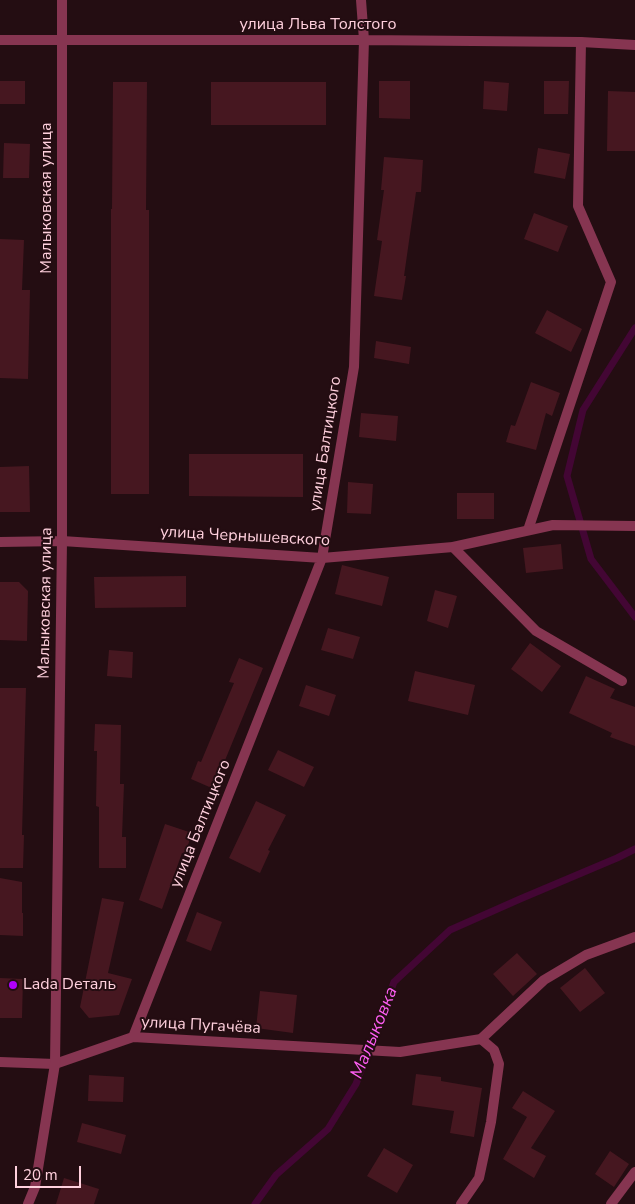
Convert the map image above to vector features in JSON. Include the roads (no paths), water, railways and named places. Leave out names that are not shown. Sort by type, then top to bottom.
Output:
[{"type":"street","name":"Малыковская улица","points":[[28,1204],[35,1187],[55,1064],[62,541],[62,0]]},
{"type":"street","name":"улица Балтицкого","points":[[133,1037],[322,558],[354,367],[364,40],[361,0]]},
{"type":"street","name":"улица Льва Толстого","points":[[0,40],[364,40],[581,42],[635,45]]},
{"type":"street","points":[[528,530],[611,282],[578,206],[581,42]]},
{"type":"street","name":"улица Чернышевского","points":[[0,542],[62,541],[322,558],[453,546],[553,525],[635,526]]},
{"type":"street","points":[[453,546],[536,631],[622,681]]},
{"type":"street","points":[[461,1204],[479,1178],[492,1122],[499,1064],[494,1050],[482,1039],[544,980],[586,955],[635,937]]},
{"type":"street","name":"улица Пугачёва","points":[[0,1062],[55,1064],[133,1037],[400,1052],[482,1039]]},
{"type":"street","points":[[611,1204],[635,1172]]},
{"type":"waterway","name":"Малыковка","points":[[635,328],[583,410],[567,476],[591,559],[635,617]]},
{"type":"waterway","name":"Малыковка","points":[[255,1204],[276,1175],[328,1129],[356,1084],[394,982],[450,930],[635,849]]},
{"type":"place","name":"Lada Dеталь","points":[[13,985]]}]
